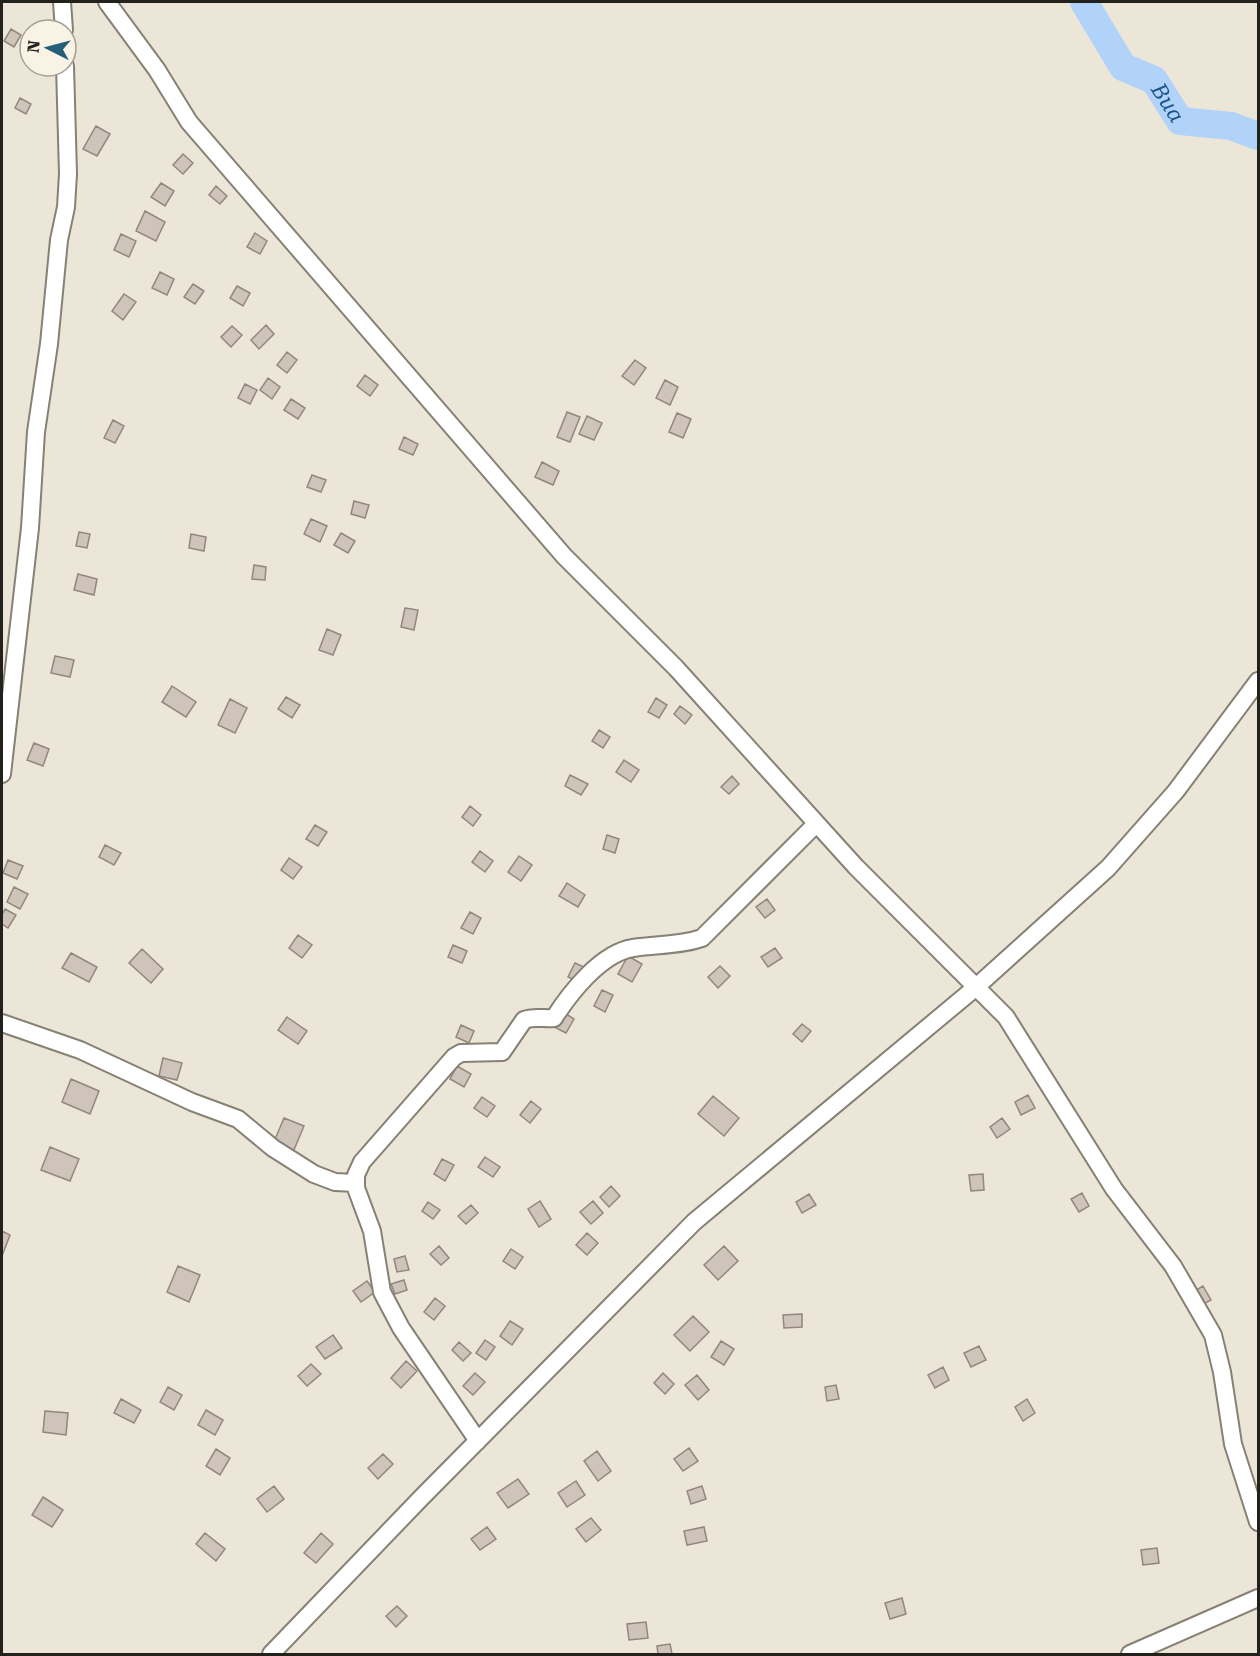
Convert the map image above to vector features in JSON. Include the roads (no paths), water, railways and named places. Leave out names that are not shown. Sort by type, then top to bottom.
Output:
[{"type":"street","points":[[62,2],[63,18]]},
{"type":"street","points":[[107,2],[146,54],[189,122],[564,556],[676,668],[816,824],[1006,1017],[1114,1189],[1173,1266],[1213,1335],[1222,1372],[1233,1444],[1258,1522]]},
{"type":"street","points":[[2,774],[30,528],[36,432],[49,344],[59,240],[66,207],[69,174],[65,78]]},
{"type":"street","points":[[271,1654],[694,1222],[975,988],[1108,868],[1176,791],[1258,681]]},
{"type":"street","points":[[478,1441],[401,1328],[382,1292],[372,1231],[356,1184],[356,1175],[362,1162],[454,1057],[461,1053],[502,1052],[524,1020],[554,1018],[576,984],[607,960],[629,948],[682,945],[702,938],[816,824]]},
{"type":"street","points":[[2,1023],[80,1050],[192,1102],[238,1119],[273,1148],[314,1174],[335,1182],[356,1184]]},
{"type":"street","points":[[1130,1654],[1258,1598]]},
{"type":"waterway","name":"Bua","points":[[1084,2],[1123,67],[1154,80],[1180,121],[1231,126],[1258,136]]}]
